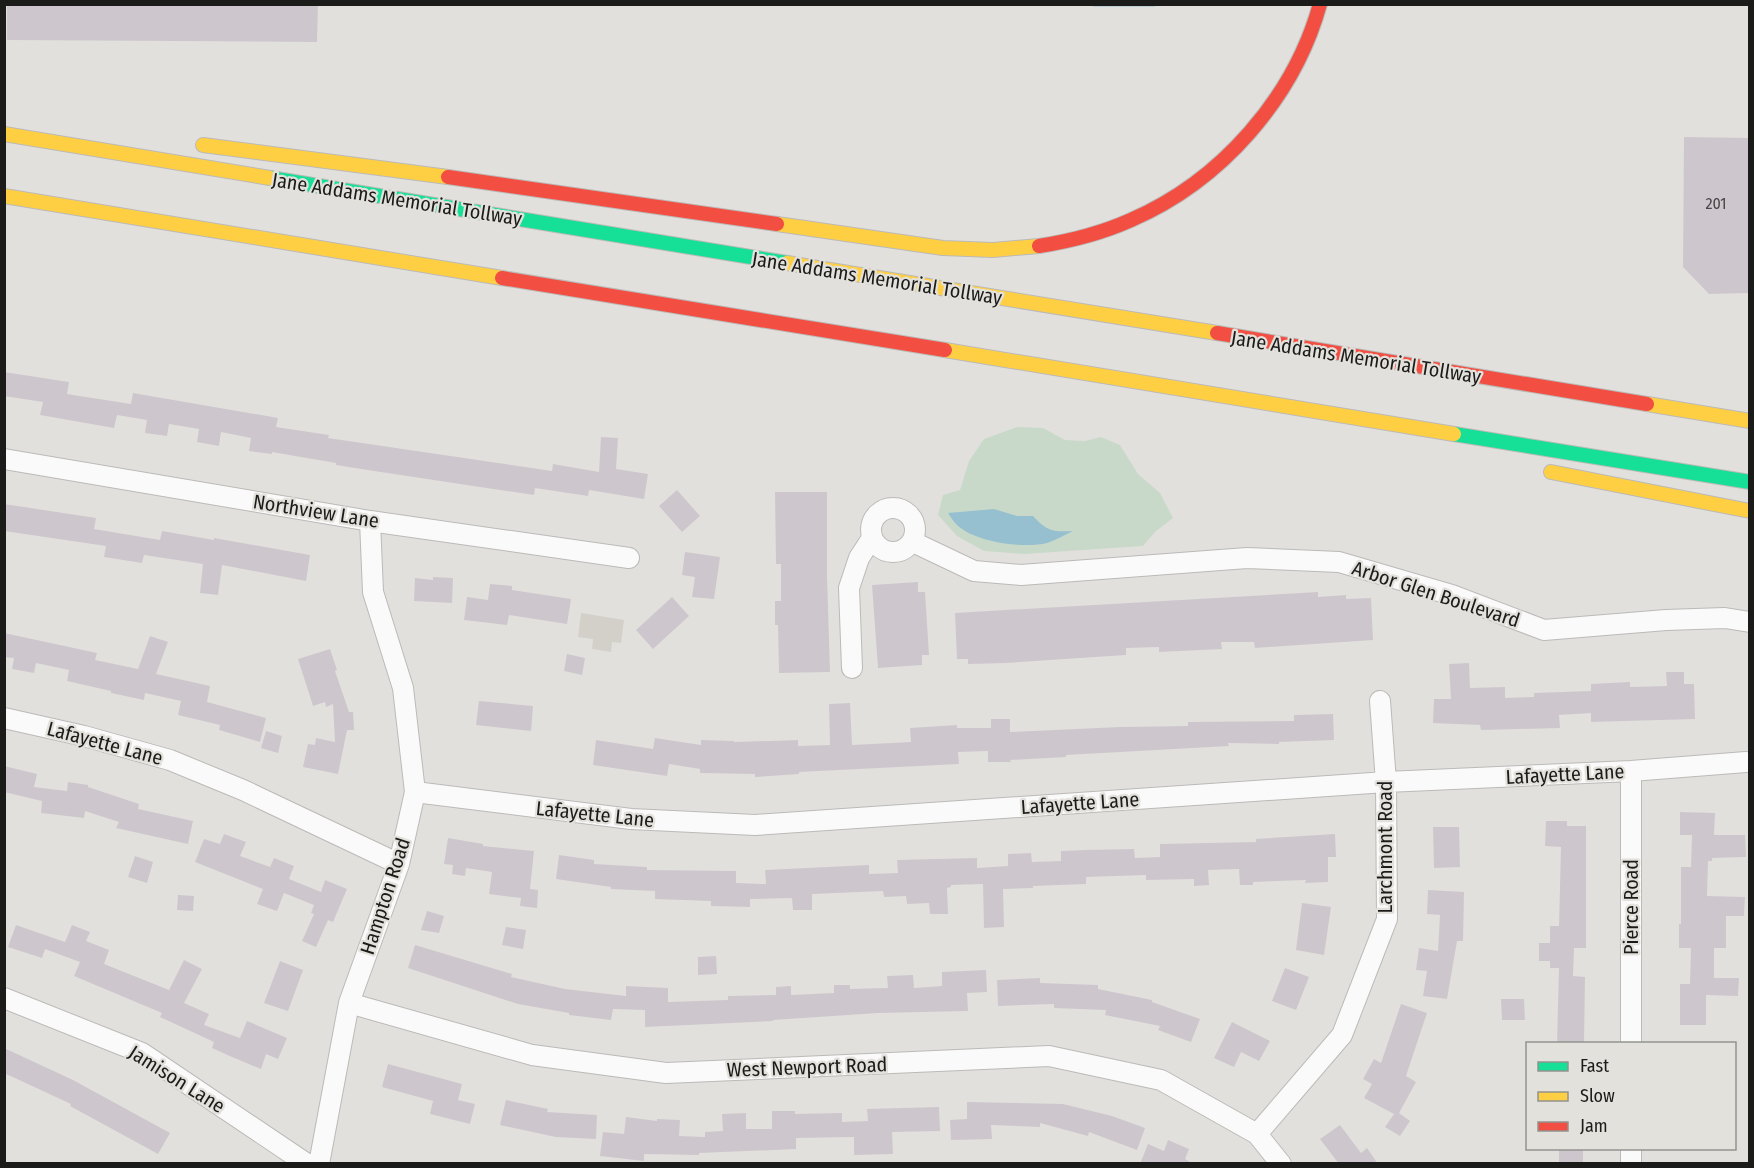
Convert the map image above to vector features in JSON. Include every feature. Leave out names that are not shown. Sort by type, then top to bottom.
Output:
[{"type":"highway","points":[[189,144],[331,161],[943,248],[979,251],[1036,248],[1065,243],[1121,226],[1190,188],[1219,164],[1242,143],[1289,79],[1320,4]]},
{"type":"highway","points":[[4,123],[49,128]]},
{"type":"highway","name":"Jane Addams Memorial Tollway","points":[[4,134],[1749,421]]},
{"type":"highway","points":[[4,196],[1749,482]]},
{"type":"highway","points":[[1332,413],[1445,446]]},
{"type":"highway","points":[[1533,469],[1749,511]]},
{"type":"street","name":"Northview Lane","points":[[4,459],[370,520],[628,558]]},
{"type":"street","points":[[889,508],[905,511],[914,520],[916,528],[913,542],[901,552],[893,553],[878,548],[872,538],[871,530],[876,516],[889,508]]},
{"type":"street","name":"Hampton Road","points":[[318,1164],[349,1003],[399,864],[415,792],[403,688],[373,592],[370,520]]},
{"type":"street","points":[[852,668],[849,588],[859,558],[872,538]]},
{"type":"street","name":"Arbor Glen Boulevard","points":[[913,542],[974,571],[1021,575],[1247,558],[1340,562],[1452,595],[1544,630],[1666,620],[1725,618],[1749,622]]},
{"type":"street","name":"Larchmont Road","points":[[1257,1134],[1342,1035],[1387,919],[1386,782],[1380,701]]},
{"type":"street","name":"Lafayette Lane","points":[[4,718],[84,736],[170,760],[243,790],[399,864]]},
{"type":"street","name":"Lafayette Lane","points":[[415,792],[631,819],[755,825],[1386,782],[1631,771],[1746,762]]},
{"type":"street","name":"Pierce Road","points":[[1631,771],[1631,1042]]},
{"type":"street","name":"Jamison Lane","points":[[4,998],[142,1053],[307,1164]]},
{"type":"street","name":"West Newport Road","points":[[349,1003],[532,1055],[666,1073],[1049,1056],[1161,1080],[1257,1134]]},
{"type":"street","points":[[1257,1134],[1281,1164]]},
{"type":"shaded area","points":[[581,613],[624,620],[621,643],[612,642],[611,652],[592,649],[593,639],[578,637]]},
{"type":"green space","points":[[1017,427],[1043,428],[1065,440],[1085,441],[1101,437],[1120,445],[1138,474],[1160,493],[1173,518],[1155,532],[1143,546],[1024,554],[984,551],[957,536],[938,515],[943,495],[960,490],[969,461],[984,439]]},
{"type":"water","points":[[994,509],[1017,516],[1033,516],[1050,530],[1073,531],[1050,542],[1037,545],[999,542],[986,540],[964,530],[948,513]]},
{"type":"building","points":[[7,4],[318,4],[317,42],[7,40]]},
{"type":"building","points":[[1684,137],[1749,138],[1749,293],[1709,294],[1683,267]]},
{"type":"building","points":[[4,372],[69,382],[67,394],[131,404],[133,393],[278,418],[276,427],[329,435],[328,438],[552,471],[553,464],[599,472],[601,437],[618,438],[616,469],[648,474],[644,499],[589,490],[588,496],[535,488],[534,495],[336,465],[336,463],[272,452],[272,454],[249,451],[251,438],[221,432],[219,446],[197,442],[199,429],[169,424],[167,436],[145,433],[147,420],[117,415],[114,428],[40,415],[43,402],[4,396]]},
{"type":"building","points":[[677,490],[700,516],[682,532],[659,506]]},
{"type":"building","points":[[775,492],[827,492],[830,672],[779,673],[775,601],[781,601],[781,564],[776,564]]},
{"type":"building","points":[[4,504],[96,518],[94,529],[160,540],[162,531],[310,555],[306,581],[222,565],[218,595],[200,593],[203,564],[144,555],[142,563],[104,557],[106,546],[4,531]]},
{"type":"building","points":[[685,552],[720,557],[714,599],[692,597],[695,577],[682,575]]},
{"type":"building","points":[[433,577],[453,578],[452,603],[414,601],[415,578],[433,580]]},
{"type":"building","points":[[918,582],[918,592],[925,592],[929,655],[922,655],[922,665],[878,668],[872,585]]},
{"type":"building","points":[[490,584],[512,586],[512,590],[571,599],[567,624],[509,615],[507,625],[464,620],[467,597],[488,600]]},
{"type":"building","points":[[1318,592],[1318,597],[1346,595],[1346,599],[1371,598],[1373,640],[1255,648],[1254,642],[1221,642],[1222,649],[1159,652],[1159,647],[1126,648],[1126,655],[1006,663],[968,664],[968,659],[957,659],[955,613]]},
{"type":"building","points":[[672,597],[689,616],[653,649],[636,630]]},
{"type":"building","points":[[4,633],[97,653],[95,660],[138,669],[150,636],[168,642],[156,674],[210,686],[207,702],[266,718],[260,742],[219,730],[220,725],[178,715],[181,701],[145,693],[144,700],[111,693],[111,691],[67,681],[69,670],[36,663],[34,673],[12,669],[14,658],[4,657]]},
{"type":"building","points":[[330,649],[349,712],[353,712],[354,730],[347,730],[338,774],[303,767],[308,744],[315,745],[316,738],[335,742],[333,704],[326,707],[325,702],[313,706],[298,659]]},
{"type":"building","points":[[567,654],[585,658],[582,675],[564,671]]},
{"type":"building","points":[[1469,663],[1470,688],[1505,687],[1505,698],[1534,697],[1534,693],[1591,691],[1591,684],[1630,682],[1630,687],[1667,686],[1666,672],[1684,672],[1684,684],[1694,684],[1695,719],[1591,722],[1591,713],[1559,715],[1560,728],[1481,730],[1480,725],[1433,723],[1434,699],[1451,699],[1449,664]]},
{"type":"building","points":[[479,701],[533,706],[531,731],[476,725]]},
{"type":"building","points":[[850,703],[852,745],[911,742],[910,728],[957,725],[957,728],[991,728],[991,719],[1010,719],[1010,732],[1188,726],[1188,722],[1294,721],[1294,715],[1333,714],[1334,740],[1279,742],[1279,744],[1228,743],[1229,746],[1066,755],[1066,757],[1010,760],[1011,762],[988,762],[988,751],[958,752],[959,764],[799,772],[799,774],[755,777],[755,774],[700,773],[700,769],[669,764],[667,776],[593,765],[596,740],[653,749],[655,738],[701,745],[701,740],[734,742],[798,740],[798,746],[830,745],[829,704]]},
{"type":"building","points":[[266,731],[282,736],[278,753],[261,748]]},
{"type":"building","points":[[4,766],[37,774],[34,787],[67,791],[68,782],[88,785],[88,787],[139,804],[138,809],[193,821],[188,844],[116,828],[119,822],[85,811],[84,818],[41,813],[42,801],[4,792]]},
{"type":"building","points":[[1680,812],[1715,813],[1714,835],[1745,835],[1746,857],[1712,858],[1712,861],[1708,861],[1707,896],[1745,897],[1744,916],[1726,916],[1726,948],[1714,948],[1714,978],[1739,978],[1738,996],[1706,995],[1706,1025],[1680,1025],[1680,984],[1690,984],[1691,948],[1679,948],[1681,867],[1691,867],[1692,835],[1680,835]]},
{"type":"building","points":[[1546,821],[1567,821],[1567,826],[1586,826],[1586,948],[1574,948],[1573,976],[1585,977],[1584,1042],[1557,1042],[1559,968],[1550,968],[1550,961],[1539,961],[1539,943],[1550,943],[1550,926],[1559,926],[1561,847],[1545,846]]},
{"type":"building","points":[[1433,827],[1459,827],[1460,867],[1434,868]]},
{"type":"building","points":[[224,834],[246,842],[240,856],[270,867],[274,858],[294,866],[289,879],[321,892],[325,880],[347,889],[333,922],[328,920],[316,947],[302,941],[314,914],[311,913],[314,905],[284,893],[277,911],[257,904],[263,889],[195,862],[204,839],[220,844]]},
{"type":"building","points":[[1335,834],[1336,857],[1328,857],[1328,882],[1305,883],[1306,880],[1253,882],[1253,885],[1240,885],[1239,869],[1208,870],[1209,885],[1194,886],[1194,879],[1146,880],[1146,875],[1086,877],[1086,884],[1003,889],[1004,927],[984,928],[983,884],[951,885],[947,888],[948,914],[930,914],[929,903],[907,904],[906,896],[884,897],[883,891],[812,894],[812,910],[793,910],[792,898],[750,899],[750,907],[711,906],[711,901],[655,899],[655,891],[611,889],[611,887],[556,879],[559,855],[594,860],[594,864],[647,867],[647,870],[736,871],[736,883],[766,884],[765,870],[869,865],[869,874],[898,873],[897,860],[977,858],[977,868],[1008,866],[1008,854],[1031,853],[1032,862],[1061,861],[1061,851],[1085,850],[1134,849],[1135,858],[1160,857],[1160,844],[1256,842],[1256,839]]},
{"type":"building","points":[[448,838],[483,844],[483,846],[534,851],[530,889],[538,890],[537,908],[520,906],[521,898],[489,894],[492,872],[466,868],[465,876],[452,874],[453,865],[444,864]]},
{"type":"building","points":[[135,856],[153,862],[147,883],[128,877]]},
{"type":"building","points":[[1428,890],[1464,892],[1463,941],[1457,941],[1447,999],[1423,996],[1427,971],[1416,970],[1419,948],[1438,951],[1440,915],[1427,914]]},
{"type":"building","points":[[178,895],[194,896],[193,911],[177,910]]},
{"type":"building","points":[[1302,903],[1331,907],[1324,955],[1296,950]]},
{"type":"building","points":[[427,911],[444,916],[439,933],[421,930]]},
{"type":"building","points":[[16,925],[65,942],[72,925],[90,932],[86,941],[109,950],[104,964],[169,990],[184,960],[202,969],[184,1003],[209,1014],[204,1025],[240,1038],[247,1021],[287,1038],[278,1059],[266,1054],[261,1069],[232,1057],[212,1048],[214,1042],[160,1017],[162,1013],[74,976],[80,962],[45,949],[42,958],[8,947]]},
{"type":"building","points":[[506,927],[526,930],[523,949],[502,945]]},
{"type":"building","points":[[415,945],[512,974],[511,977],[565,989],[626,996],[626,986],[668,988],[668,1002],[728,1000],[728,996],[776,995],[776,987],[791,986],[791,995],[834,993],[834,985],[850,985],[850,989],[888,988],[887,976],[913,975],[914,988],[942,986],[942,972],[986,970],[987,992],[967,993],[968,1011],[878,1013],[645,1027],[645,1010],[613,1009],[611,1020],[569,1015],[569,1013],[518,1004],[408,968]]},
{"type":"building","points":[[716,956],[717,974],[698,975],[698,957]]},
{"type":"building","points":[[280,961],[303,970],[288,1011],[264,1003]]},
{"type":"building","points":[[1285,968],[1309,977],[1296,1010],[1272,1001]]},
{"type":"building","points":[[1040,978],[1040,983],[1098,985],[1098,989],[1152,1000],[1152,1002],[1200,1019],[1191,1042],[1158,1030],[1160,1026],[1105,1015],[1106,1010],[1054,1008],[1054,1004],[998,1006],[997,980]]},
{"type":"building","points":[[1501,999],[1524,999],[1525,1020],[1502,1020]]},
{"type":"building","points":[[1401,1004],[1427,1013],[1406,1076],[1416,1082],[1399,1113],[1410,1121],[1400,1136],[1385,1127],[1394,1114],[1364,1098],[1372,1084],[1363,1079],[1374,1059],[1381,1063]]},
{"type":"building","points":[[1232,1022],[1270,1041],[1259,1061],[1241,1052],[1234,1067],[1214,1058]]},
{"type":"building","points":[[4,1048],[73,1080],[170,1133],[158,1154],[70,1106],[71,1104],[4,1073]]},
{"type":"building","points":[[388,1064],[462,1084],[458,1100],[475,1104],[470,1124],[430,1114],[433,1101],[382,1087]]},
{"type":"building","points":[[506,1100],[548,1109],[547,1112],[597,1115],[596,1139],[556,1137],[500,1125]]},
{"type":"building","points":[[967,1102],[1063,1104],[1112,1116],[1145,1128],[1137,1150],[1089,1132],[1088,1136],[1040,1123],[1040,1127],[991,1125],[992,1139],[951,1140],[950,1120],[967,1119]]},
{"type":"building","points":[[939,1107],[940,1131],[892,1132],[893,1154],[854,1155],[854,1137],[796,1138],[796,1149],[699,1153],[699,1155],[644,1154],[644,1161],[600,1156],[603,1132],[624,1134],[626,1117],[657,1121],[657,1119],[680,1120],[679,1136],[705,1137],[705,1132],[723,1131],[722,1114],[746,1113],[746,1129],[772,1129],[772,1111],[795,1111],[795,1114],[842,1113],[842,1122],[868,1121],[867,1109]]},
{"type":"building","points":[[1340,1125],[1361,1153],[1367,1148],[1378,1164],[1339,1164],[1320,1139]]},
{"type":"building","points":[[1168,1140],[1189,1149],[1185,1159],[1194,1164],[1140,1164],[1148,1144],[1164,1151]]},
{"type":"building","points":[[1559,1150],[1583,1150],[1583,1164],[1559,1164]]},
{"type":"waterway","points":[[1094,4],[1154,4]]},
{"type":"traffic: fast","points":[[270,178],[787,263]]},
{"type":"traffic: fast","points":[[1454,434],[1750,482]]},
{"type":"traffic: slow","points":[[4,134],[270,178]]},
{"type":"traffic: slow","points":[[203,145],[448,177]]},
{"type":"traffic: slow","points":[[4,196],[502,278]]},
{"type":"traffic: slow","points":[[777,224],[943,248],[993,250],[1039,246]]},
{"type":"traffic: slow","points":[[787,263],[1217,333]]},
{"type":"traffic: slow","points":[[945,350],[1454,434]]},
{"type":"traffic: slow","points":[[1647,404],[1750,421]]},
{"type":"traffic: slow","points":[[1551,472],[1750,511]]},
{"type":"traffic: jam","points":[[1039,246],[1086,236],[1131,220],[1195,183],[1223,159],[1250,133],[1273,103],[1308,39],[1320,4]]},
{"type":"traffic: jam","points":[[448,177],[777,224]]},
{"type":"traffic: jam","points":[[502,278],[945,350]]},
{"type":"traffic: jam","points":[[1217,333],[1647,404]]}]
